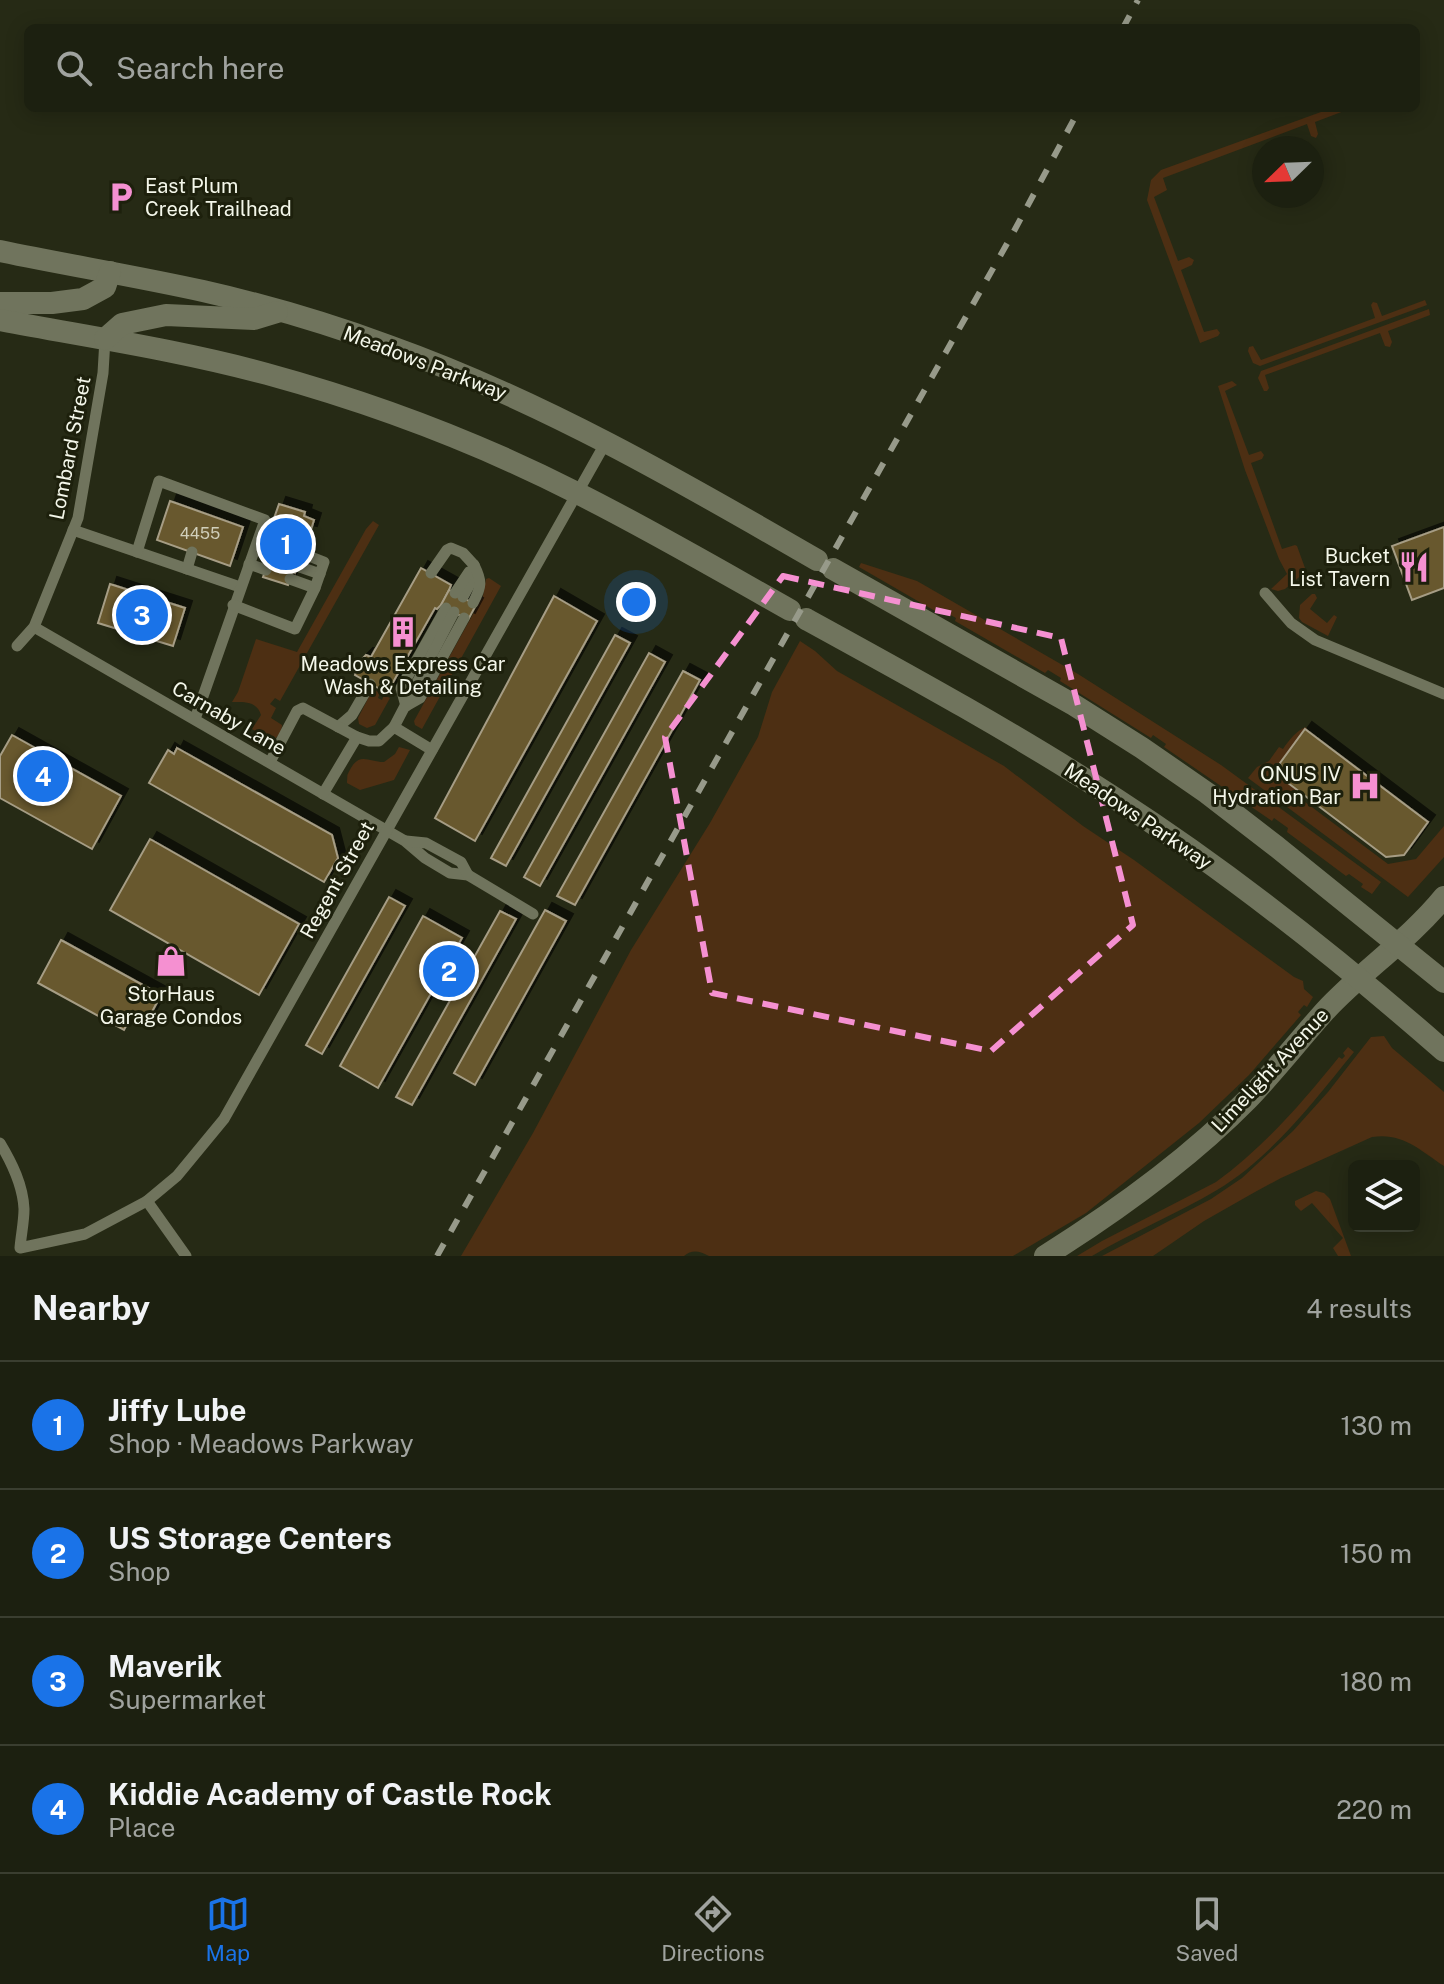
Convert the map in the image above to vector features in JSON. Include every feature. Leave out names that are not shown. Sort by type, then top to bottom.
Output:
[{"type":"main road","name":"Meadows Parkway","points":[[0,251],[206,291],[279,312],[388,345],[546,411],[825,564],[1074,705],[1142,748],[1254,829],[1444,982]]},
{"type":"main road","points":[[0,303],[52,303],[83,299],[105,287],[110,272]]},
{"type":"main road","points":[[105,339],[122,324],[166,315],[254,319],[279,312]]},
{"type":"main road","name":"Meadows Parkway","points":[[0,320],[205,359],[267,374],[441,433],[576,492],[978,715],[1117,799],[1243,887],[1360,979],[1444,1051]]},
{"type":"main road","name":"Limelight Avenue","points":[[1045,1256],[1092,1227],[1218,1127],[1271,1074],[1326,1010],[1426,919],[1444,897]]},
{"type":"lane","name":"Lombard Street","points":[[17,646],[34,627],[78,518],[103,373],[105,339]]},
{"type":"lane","name":"Regent Street","points":[[0,1143],[16,1174],[22,1196],[24,1210],[20,1248],[85,1234],[147,1201],[177,1176],[224,1119],[606,442]]},
{"type":"lane","points":[[137,552],[159,481],[265,520],[195,719]]},
{"type":"lane","points":[[206,514],[210,500]]},
{"type":"lane","points":[[73,530],[240,587]]},
{"type":"lane","points":[[258,538],[272,543]]},
{"type":"lane","points":[[431,573],[443,553],[451,548],[463,553],[474,565],[463,597]]},
{"type":"lane","points":[[254,550],[268,555]]},
{"type":"lane","points":[[187,569],[192,552]]},
{"type":"lane","points":[[233,605],[295,629],[324,562],[301,553]]},
{"type":"lane","points":[[249,564],[266,570]]},
{"type":"lane","points":[[297,566],[320,574]]},
{"type":"lane","points":[[290,579],[315,588]]},
{"type":"lane","points":[[1265,593],[1291,623],[1315,640],[1444,694]]},
{"type":"lane","points":[[270,762],[297,711],[303,708],[357,737],[379,741],[394,727],[406,706],[420,698],[455,613],[401,688],[406,706]]},
{"type":"lane","name":"Carnaby Lane","points":[[34,627],[405,841],[450,873],[468,875],[533,914]]},
{"type":"lane","points":[[338,727],[352,715],[370,684]]},
{"type":"lane","points":[[394,727],[432,750]]},
{"type":"lane","points":[[323,794],[357,737]]},
{"type":"lane","points":[[147,1201],[186,1256]]},
{"type":"highlighted area","points":[[783,576],[1061,638],[1133,925],[991,1051],[712,993],[665,737]]},
{"type":"shaded area","points":[[1321,112],[1341,112],[1315,122],[1317,136],[1311,136],[1307,124],[1275,136],[1255,136]]},
{"type":"shaded area","points":[[1252,137],[1252,145],[1163,178],[1167,190],[1154,197],[1178,261],[1189,257],[1194,260],[1192,265],[1181,270],[1204,332],[1217,329],[1220,333],[1200,343],[1147,200],[1151,180],[1161,170]]},
{"type":"shaded area","points":[[1425,300],[1427,305],[1260,366],[1253,363],[1248,351],[1253,346],[1261,360],[1375,318],[1373,302],[1377,303],[1382,316]]},
{"type":"shaded area","points":[[1429,309],[1430,315],[1388,331],[1392,342],[1390,347],[1385,346],[1380,333],[1265,375],[1267,391],[1264,391],[1258,378],[1261,371]]},
{"type":"shaded area","points":[[1232,381],[1237,385],[1225,391],[1249,455],[1261,451],[1264,455],[1251,463],[1282,549],[1297,546],[1305,568],[1304,573],[1278,591],[1271,589],[1287,574],[1245,470],[1218,386]]},
{"type":"shaded area","points":[[373,521],[379,525],[280,701],[275,698],[270,704],[276,708],[271,718],[282,725],[272,741],[252,729],[261,715],[256,707],[250,703],[232,702],[256,639],[297,652]]},
{"type":"shaded area","points":[[861,563],[917,581],[1078,674],[1221,765],[1381,882],[1372,894],[1361,887],[1363,884],[1349,874],[1346,876],[1287,832],[1288,828],[1274,818],[1272,821],[1164,747],[1166,744],[1153,735],[1151,738],[1060,681],[1061,678],[1048,670],[1045,673],[955,621],[956,618],[938,608],[935,611],[859,567]]},
{"type":"shaded area","points":[[486,579],[501,586],[422,729],[414,721],[483,596]]},
{"type":"shaded area","points":[[1312,594],[1317,598],[1310,609],[1327,623],[1334,615],[1337,617],[1328,636],[1299,618],[1300,605]]},
{"type":"shaded area","points":[[800,641],[837,671],[1004,766],[1083,826],[1303,981],[1304,989],[1313,997],[1249,1075],[1199,1123],[1086,1213],[1013,1256],[709,1256],[690,1252],[684,1256],[461,1256],[533,1133],[631,950],[710,823],[758,737],[772,692]]},
{"type":"shaded area","points":[[373,689],[380,693],[378,698],[382,700],[384,695],[390,698],[375,725],[367,728],[359,724],[358,718]]},
{"type":"shaded area","points":[[1306,727],[1308,731],[1304,730],[1280,763],[1284,780],[1296,789],[1293,793],[1388,864],[1416,859],[1444,826],[1444,857],[1408,897],[1248,778],[1257,767],[1269,761],[1279,747],[1283,749],[1299,730]]},
{"type":"shaded area","points":[[399,747],[410,750],[394,780],[360,790],[347,783],[348,773],[358,760],[384,762]]},
{"type":"shaded area","points":[[1384,1036],[1392,1048],[1444,1092],[1444,1166],[1402,1140],[1372,1137],[1255,1192],[1204,1221],[1153,1256],[1102,1256],[1211,1199],[1242,1178],[1293,1131],[1371,1037]]},
{"type":"shaded area","points":[[1348,1047],[1354,1052],[1308,1108],[1274,1145],[1237,1177],[1202,1199],[1092,1256],[1077,1256],[1216,1182],[1282,1124],[1339,1057],[1342,1059],[1345,1056],[1343,1053]]},
{"type":"shaded area","points":[[1316,1191],[1330,1199],[1351,1256],[1338,1256],[1333,1248],[1343,1238],[1312,1203],[1301,1211],[1295,1205],[1295,1201]]},
{"type":"building","points":[[170,501],[243,527],[230,566],[157,540]]},
{"type":"building","points":[[279,504],[305,512],[304,516],[314,520],[310,533],[305,532],[295,573],[292,572],[288,585],[263,577],[279,527],[272,524]]},
{"type":"building","points":[[1444,527],[1444,588],[1412,600],[1392,546]]},
{"type":"building","name":"Meadows Express Car Wash & Detailing","points":[[421,568],[451,585],[387,693],[355,675],[359,662],[366,655],[371,657]]},
{"type":"building","points":[[110,584],[185,608],[173,646],[98,623]]},
{"type":"building","points":[[449,590],[476,605],[468,620],[441,605]]},
{"type":"building","points":[[554,596],[597,621],[475,841],[435,818]]},
{"type":"building","points":[[615,635],[630,643],[506,866],[491,858]]},
{"type":"building","points":[[649,653],[665,662],[540,886],[524,877]]},
{"type":"building","points":[[683,671],[700,680],[575,905],[557,896]]},
{"type":"building","points":[[1305,729],[1428,822],[1404,855],[1386,857],[1284,780],[1280,763]]},
{"type":"building","points":[[12,735],[121,796],[92,849],[0,798],[0,756]]},
{"type":"building","points":[[177,748],[332,835],[338,858],[324,882],[149,783],[168,750],[174,754]]},
{"type":"building","points":[[150,839],[299,924],[259,995],[110,910]]},
{"type":"building","points":[[389,897],[405,906],[322,1054],[306,1045]]},
{"type":"building","points":[[545,910],[566,921],[475,1085],[454,1073]]},
{"type":"building","points":[[500,911],[516,919],[412,1105],[396,1097]]},
{"type":"building","points":[[423,916],[462,938],[378,1088],[340,1066]]},
{"type":"building","points":[[61,940],[161,995],[146,1023],[132,1015],[124,1030],[38,983]]},
{"type":"railway","points":[[1125,24],[1138,0]]},
{"type":"railway","points":[[437,1256],[1013,233],[1078,112]]},
{"type":"place","name":"East Plum Creek Trailhead","points":[[121,197]]},
{"type":"place","name":"Jiffy Lube","points":[[286,544]]},
{"type":"place","name":"Bucket List Tavern","points":[[1414,567]]},
{"type":"place","name":"Maverik","points":[[142,615]]},
{"type":"place","name":"Meadows Express Car Wash & Detailing","points":[[403,632]]},
{"type":"place","name":"Kiddie Academy of Castle Rock","points":[[43,776]]},
{"type":"place","name":"ONUS IV Hydration Bar","points":[[1365,786]]},
{"type":"place","name":"StorHaus Garage Condos","points":[[171,961]]},
{"type":"place","name":"US Storage Centers","points":[[449,971]]}]
